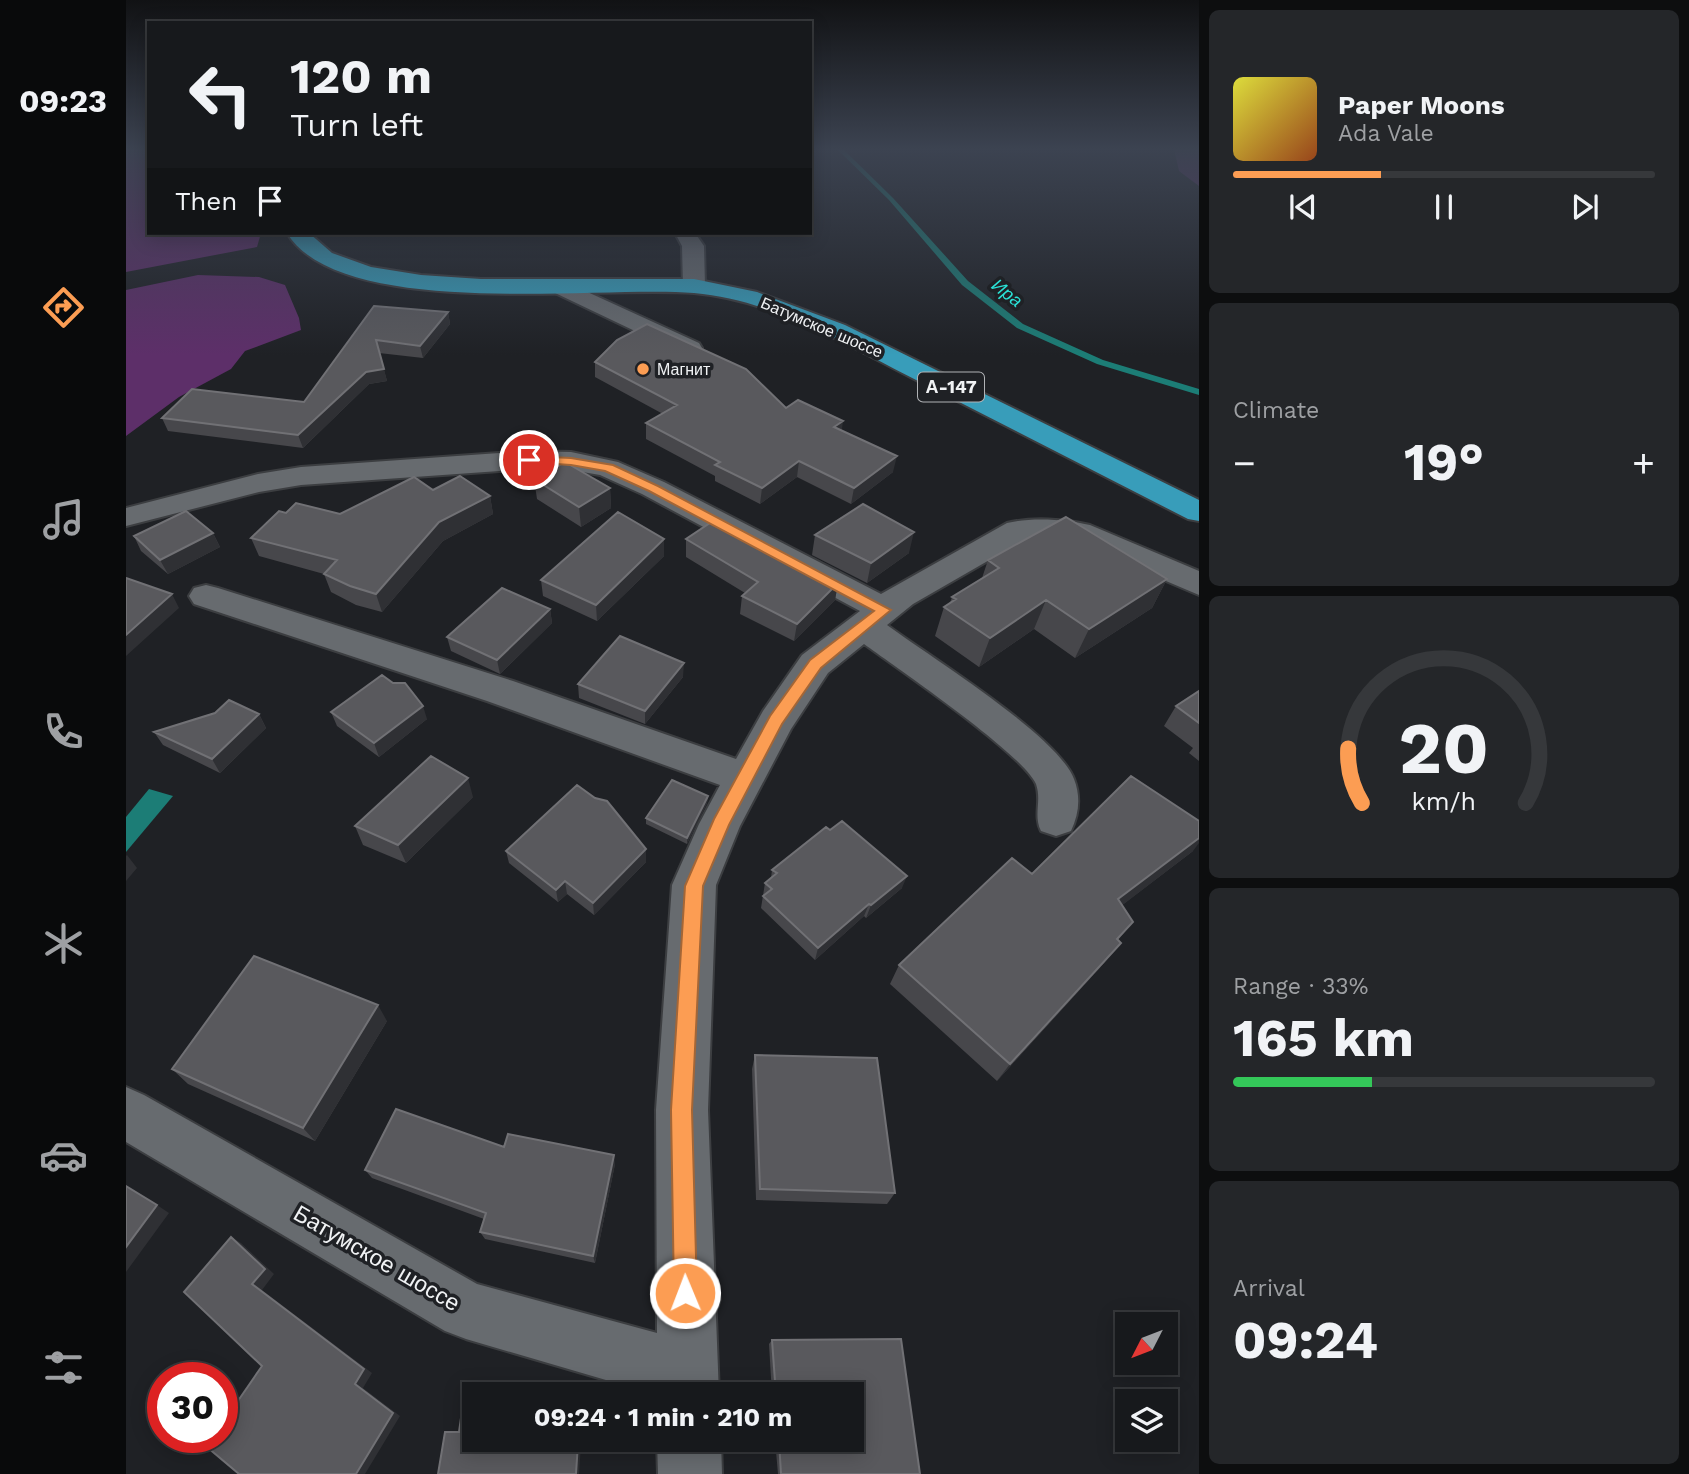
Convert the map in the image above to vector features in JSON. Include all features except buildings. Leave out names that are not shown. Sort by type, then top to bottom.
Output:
[{"type":"highway","name":"Батумское шоссе","points":[[298,235],[324,256],[356,270],[400,279],[460,285],[694,286],[748,296],[836,330],[1199,512]]},
{"type":"street","points":[[686,235],[693,246],[694,286]]},
{"type":"street","points":[[559,286],[711,357]]},
{"type":"street","points":[[126,517],[258,483],[301,476],[529,460],[571,461],[608,468],[653,488],[874,618],[1038,758],[1055,780],[1059,804],[1056,820]]},
{"type":"street","points":[[687,1382],[682,1110],[694,886],[720,824],[776,720],[815,664],[901,596],[1018,530],[1079,532],[1199,584]]},
{"type":"street","points":[[206,596],[500,691],[745,778]]},
{"type":"street","name":"Батумское шоссе","points":[[126,1113],[466,1310],[684,1382]]},
{"type":"street","points":[[689,1452],[690,1474]]},
{"type":"shaded area","points":[[126,218],[147,218],[147,235],[260,235],[257,247],[126,272]]},
{"type":"shaded area","points":[[198,275],[259,277],[285,285],[299,318],[301,330],[245,351],[231,369],[179,397],[126,436],[126,290]]},
{"type":"shaded area","points":[[149,789],[173,796],[126,852],[126,817]]},
{"type":"waterway","name":"Ира","points":[[908,218],[965,283],[1020,326],[1100,362],[1199,392]]},
{"type":"place","name":"Магнит","points":[[643,369]]},
{"type":"route","points":[[529,460],[571,461],[608,468],[653,488],[884,610],[815,664],[776,720],[720,824],[694,886],[682,1110],[685,1293]]}]
